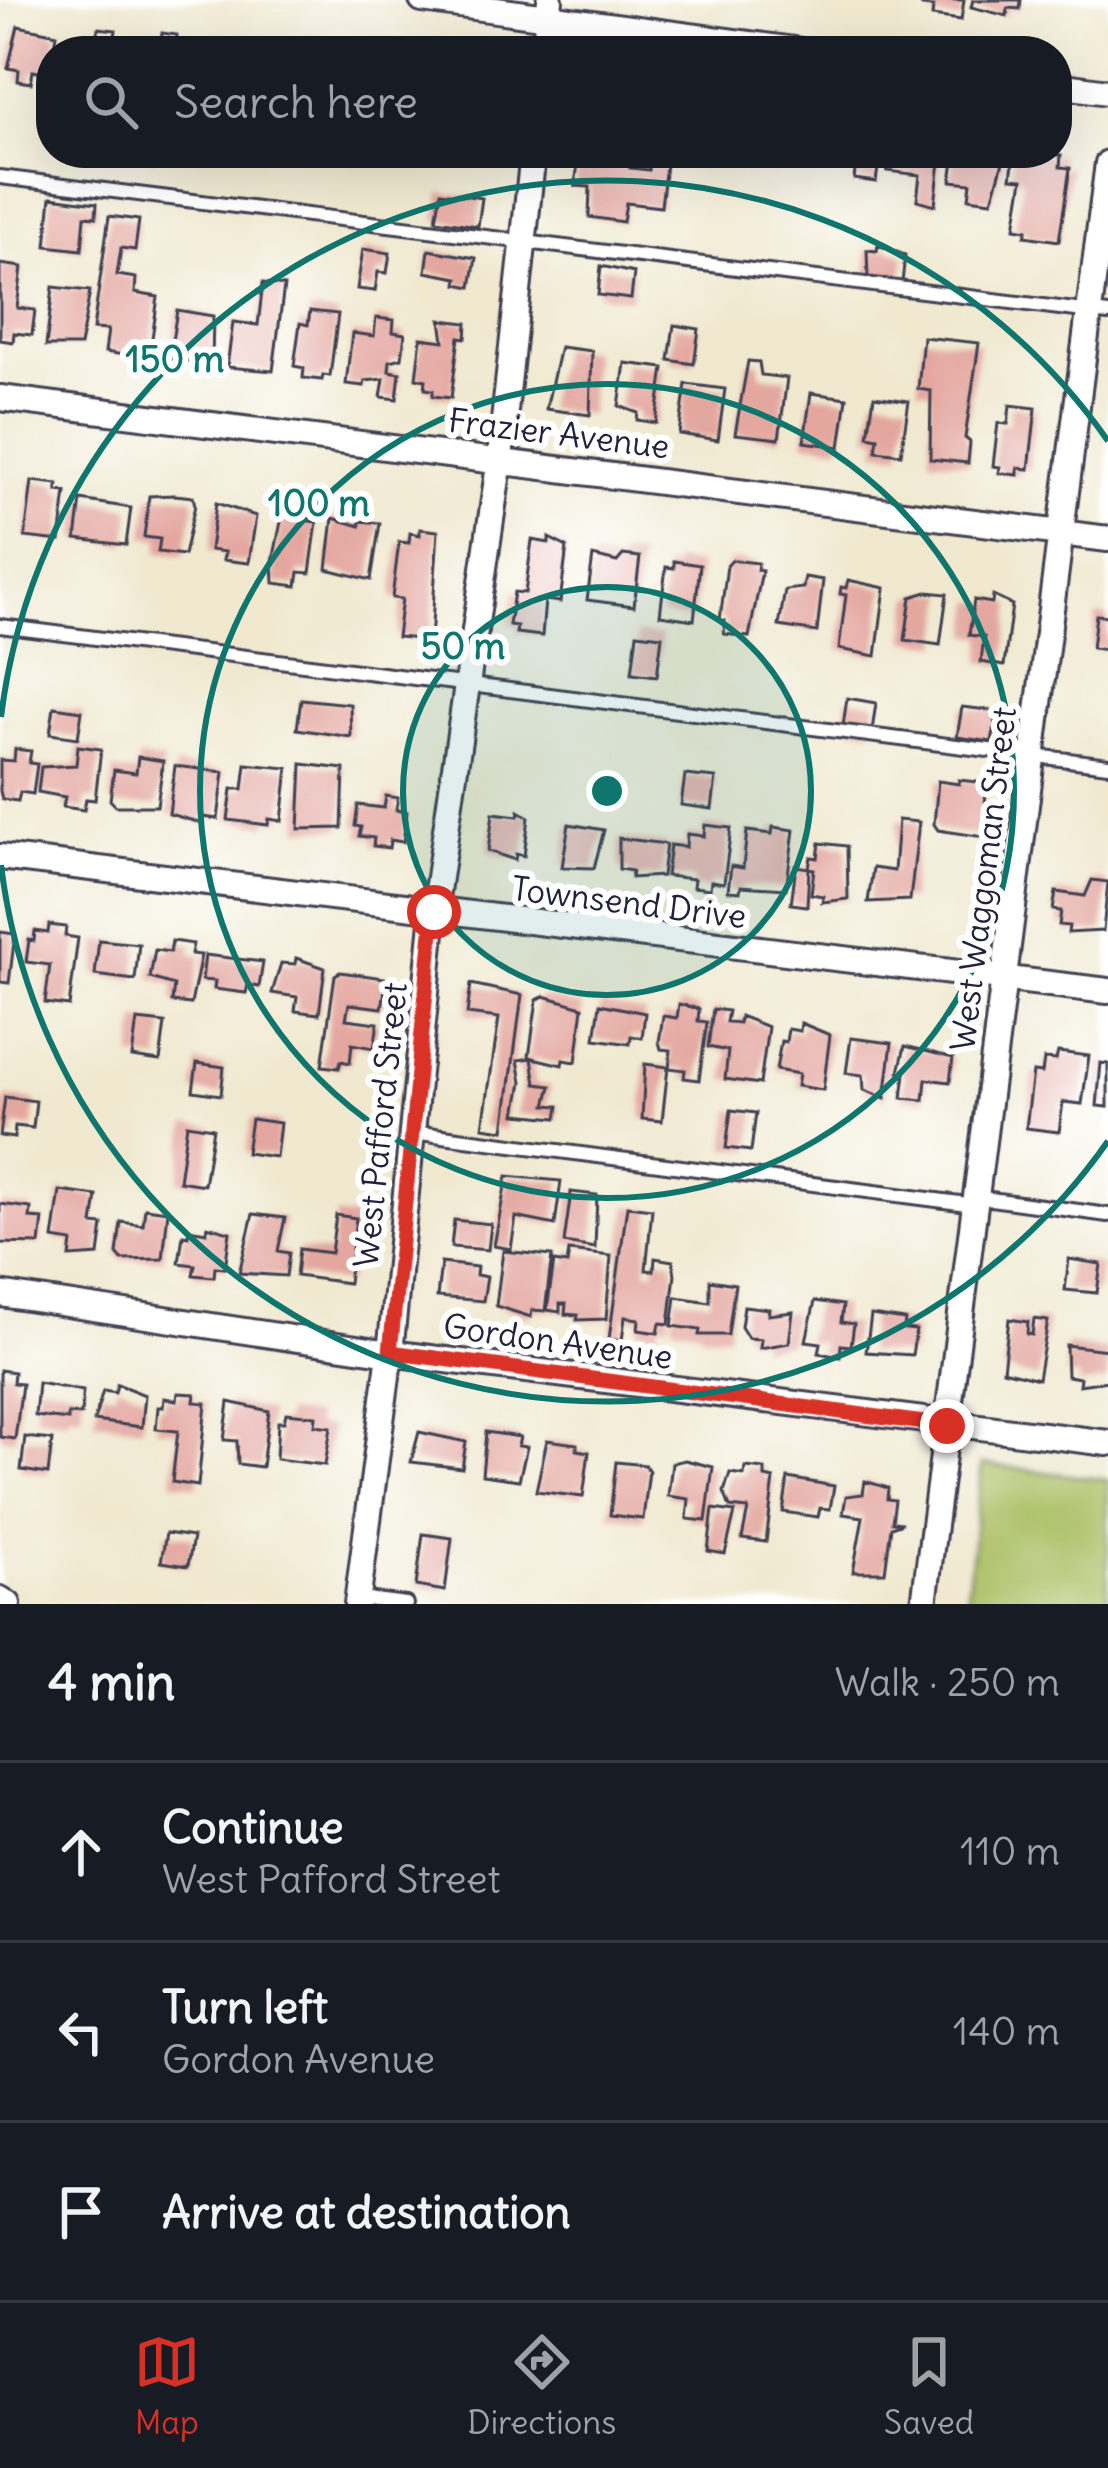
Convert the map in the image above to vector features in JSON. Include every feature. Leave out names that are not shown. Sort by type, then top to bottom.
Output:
[{"type":"street","points":[[422,0],[548,8],[713,36]]},
{"type":"street","points":[[1072,87],[1108,92]]},
{"type":"street","name":"West Waggoman Street","points":[[925,1604],[1061,532],[1098,313],[1108,163]]},
{"type":"street","name":"West Pafford Street","points":[[357,1601],[390,1352],[434,912],[500,458],[530,168]]},
{"type":"street","name":"Frazier Avenue","points":[[0,398],[1108,538]]},
{"type":"street","name":"Townsend Drive","points":[[0,857],[1108,991]]},
{"type":"street","name":"Gordon Avenue","points":[[0,1294],[390,1352],[1108,1443]]},
{"type":"street","points":[[0,1599],[8,1604]]},
{"type":"lane","points":[[0,177],[1098,313]]},
{"type":"lane","points":[[0,626],[1108,765]]},
{"type":"lane","points":[[412,1132],[1108,1215]]},
{"type":"lane","points":[[357,1601],[406,1604]]},
{"type":"green space","points":[[982,1464],[1108,1480],[1108,1604],[966,1604]]},
{"type":"building","points":[[923,0],[964,0],[961,20],[932,16],[933,7],[922,6]]},
{"type":"building","points":[[973,0],[1021,0],[1020,9],[1008,8],[1007,16],[971,7]]},
{"type":"building","points":[[18,26],[57,34],[36,36],[36,72],[31,83],[18,81],[19,70],[8,68]]},
{"type":"building","points":[[98,28],[116,30],[115,36],[84,36],[97,35]]},
{"type":"building","points":[[577,168],[666,168],[661,207],[626,203],[623,222],[589,217],[590,187],[575,186]]},
{"type":"building","points":[[855,168],[878,168],[876,182],[854,179]]},
{"type":"building","points":[[939,168],[935,205],[917,200],[920,175],[887,171]]},
{"type":"building","points":[[953,168],[1001,168],[992,201],[969,198],[971,183],[951,181]]},
{"type":"building","points":[[1012,168],[1070,168],[1059,241],[1025,236],[1027,230],[1015,228],[1023,179],[1011,178]]},
{"type":"building","points":[[441,192],[482,198],[478,226],[436,220]]},
{"type":"building","points":[[51,197],[97,203],[96,217],[85,216],[82,250],[46,246]]},
{"type":"building","points":[[109,216],[139,220],[135,250],[121,248],[117,275],[136,278],[135,293],[158,297],[149,359],[105,352],[108,330],[93,329]]},
{"type":"building","points":[[878,245],[905,255],[902,283],[868,279],[867,250],[877,251]]},
{"type":"building","points":[[363,249],[390,253],[387,273],[378,272],[375,291],[357,289]]},
{"type":"building","points":[[429,250],[476,258],[471,287],[457,284],[458,278],[426,272]]},
{"type":"building","points":[[0,264],[22,267],[17,308],[35,310],[32,335],[14,333],[13,342],[0,340]]},
{"type":"building","points":[[601,266],[634,273],[631,299],[598,295]]},
{"type":"building","points":[[263,283],[284,286],[273,371],[227,367],[233,322],[258,325]]},
{"type":"building","points":[[53,287],[90,291],[80,346],[46,346]]},
{"type":"building","points":[[177,310],[213,316],[212,362],[169,360]]},
{"type":"building","points":[[310,311],[338,314],[330,376],[323,375],[322,380],[303,378],[304,368],[294,366],[300,323],[308,325]]},
{"type":"building","points":[[376,318],[394,320],[393,332],[405,334],[402,358],[390,361],[389,371],[400,373],[397,399],[381,397],[384,379],[365,381],[364,386],[346,384],[352,333],[374,336]]},
{"type":"building","points":[[441,320],[467,323],[466,338],[459,337],[451,398],[433,396],[433,390],[425,389],[426,380],[416,378],[421,338],[444,341]]},
{"type":"building","points":[[674,325],[699,329],[694,364],[669,360]]},
{"type":"building","points":[[923,337],[979,343],[965,438],[970,442],[968,463],[930,459],[931,391],[918,389]]},
{"type":"building","points":[[560,347],[592,351],[590,415],[546,409]]},
{"type":"building","points":[[748,361],[759,362],[761,375],[787,378],[779,439],[735,434]]},
{"type":"building","points":[[625,363],[664,368],[656,423],[637,420],[638,413],[619,406]]},
{"type":"building","points":[[686,384],[725,389],[718,440],[679,434]]},
{"type":"building","points":[[811,393],[847,398],[840,447],[804,442]]},
{"type":"building","points":[[874,396],[909,401],[901,454],[876,451],[878,438],[868,436]]},
{"type":"building","points":[[1010,405],[1036,408],[1029,469],[1018,468],[1018,475],[999,473],[1000,467],[993,466],[998,423],[1008,424]]},
{"type":"building","points":[[32,481],[58,484],[57,491],[66,492],[60,541],[25,537]]},
{"type":"building","points":[[149,496],[193,497],[195,505],[184,555],[158,552],[160,539],[144,537]]},
{"type":"building","points":[[81,500],[131,508],[126,545],[76,539]]},
{"type":"building","points":[[216,503],[256,516],[249,563],[223,560],[225,552],[210,550]]},
{"type":"building","points":[[283,512],[309,515],[309,521],[317,522],[310,573],[299,572],[297,586],[274,583],[273,561]]},
{"type":"building","points":[[333,518],[360,526],[360,521],[380,523],[371,580],[327,569]]},
{"type":"building","points":[[420,529],[438,531],[431,640],[397,637],[402,599],[392,598],[399,542],[409,543],[410,533],[420,535]]},
{"type":"building","points":[[549,538],[567,547],[560,602],[545,600],[542,636],[516,633],[517,626],[509,625],[514,592],[525,593],[532,540],[549,543]]},
{"type":"building","points":[[623,555],[640,557],[634,606],[587,600],[593,556],[617,562]]},
{"type":"building","points":[[732,560],[758,563],[757,570],[762,571],[749,637],[724,634],[725,621],[720,620],[727,566]]},
{"type":"building","points":[[674,561],[700,565],[694,620],[660,615],[666,567],[674,568]]},
{"type":"building","points":[[805,577],[823,580],[817,632],[779,626],[785,590],[803,588]]},
{"type":"building","points":[[848,580],[885,588],[876,656],[839,649],[846,595],[840,594]]},
{"type":"building","points":[[927,592],[947,594],[940,645],[905,640],[911,597]]},
{"type":"building","points":[[993,596],[1012,605],[1004,666],[981,662],[984,637],[969,635],[974,600],[992,603]]},
{"type":"building","points":[[1096,615],[1108,616],[1108,650],[1092,648]]},
{"type":"building","points":[[637,633],[662,636],[657,676],[632,673]]},
{"type":"building","points":[[847,698],[876,703],[872,731],[843,726]]},
{"type":"building","points":[[301,699],[350,704],[351,737],[297,729]]},
{"type":"building","points":[[54,707],[82,711],[78,738],[50,734]]},
{"type":"building","points":[[962,707],[997,711],[992,742],[957,737]]},
{"type":"building","points":[[78,746],[101,749],[95,800],[86,799],[84,810],[63,807],[65,797],[38,792],[41,767],[76,765]]},
{"type":"building","points":[[15,749],[31,751],[29,763],[37,764],[33,794],[20,792],[18,801],[2,799],[0,791],[0,760],[14,761]]},
{"type":"building","points":[[138,757],[163,761],[157,806],[116,806],[110,800],[114,770],[136,773]]},
{"type":"building","points":[[246,764],[288,768],[282,821],[269,819],[268,825],[228,820],[232,789],[243,789]]},
{"type":"building","points":[[302,764],[344,769],[342,828],[299,829]]},
{"type":"building","points":[[175,766],[224,772],[218,819],[202,817],[201,823],[169,814]]},
{"type":"building","points":[[685,775],[716,778],[712,809],[681,805]]},
{"type":"building","points":[[959,780],[986,783],[984,837],[938,830],[934,824],[938,781],[959,784]]},
{"type":"building","points":[[386,796],[398,798],[396,810],[407,812],[403,842],[390,840],[389,848],[373,846],[374,838],[359,836],[361,827],[355,826],[358,805],[384,808]]},
{"type":"building","points":[[519,811],[529,817],[524,856],[516,854],[515,860],[488,851],[493,813],[518,816]]},
{"type":"building","points":[[898,820],[919,822],[910,900],[868,902],[873,868],[894,871]]},
{"type":"building","points":[[569,824],[604,830],[594,868],[562,867]]},
{"type":"building","points":[[705,825],[731,828],[724,883],[711,881],[710,889],[693,887],[694,879],[666,876],[670,845],[686,847],[687,834],[704,836]]},
{"type":"building","points":[[773,827],[794,830],[786,889],[741,886],[740,892],[728,891],[731,866],[743,868],[747,831],[772,834]]},
{"type":"building","points":[[619,838],[666,844],[662,876],[631,878],[632,871],[619,869]]},
{"type":"building","points":[[820,843],[847,846],[848,899],[822,902],[823,896],[811,894],[814,869],[809,868],[811,857],[818,858]]},
{"type":"building","points":[[796,866],[809,868],[807,906],[791,904]]},
{"type":"building","points":[[1092,880],[1108,882],[1103,931],[1068,933],[1069,926],[1059,925],[1061,911],[1053,910],[1056,892],[1085,896]]},
{"type":"building","points":[[49,925],[66,927],[65,936],[78,938],[69,1006],[45,1003],[50,965],[26,962],[29,940],[34,941],[35,931],[48,933]]},
{"type":"building","points":[[0,932],[15,934],[9,983],[0,982]]},
{"type":"building","points":[[99,940],[139,944],[135,980],[95,975]]},
{"type":"building","points":[[172,941],[193,944],[191,954],[201,955],[191,1004],[172,1002],[174,985],[150,978],[155,950],[170,952]]},
{"type":"building","points":[[205,955],[263,962],[259,987],[248,985],[246,993],[214,989],[215,981],[202,980]]},
{"type":"building","points":[[296,958],[325,968],[319,1014],[295,1011],[297,997],[272,993],[281,963],[295,964]]},
{"type":"building","points":[[335,975],[385,978],[386,983],[382,1008],[349,1004],[346,1019],[378,1023],[374,1048],[352,1044],[350,1063],[341,1061],[339,1068],[322,1066]]},
{"type":"building","points":[[471,984],[522,995],[504,1130],[483,1127],[499,1018],[467,1014]]},
{"type":"building","points":[[544,996],[583,1007],[576,1062],[563,1060],[562,1065],[529,1057],[537,1000]]},
{"type":"building","points":[[600,1004],[645,1013],[642,1038],[631,1036],[630,1044],[595,1039]]},
{"type":"building","points":[[679,1004],[699,1009],[698,1021],[707,1022],[699,1080],[684,1078],[685,1070],[669,1068],[671,1050],[661,1049],[659,1042],[663,1016],[677,1018]]},
{"type":"building","points":[[713,1009],[728,1011],[726,1022],[739,1023],[740,1016],[768,1027],[760,1084],[725,1079],[728,1051],[708,1047]]},
{"type":"building","points":[[137,1020],[165,1023],[160,1061],[132,1057]]},
{"type":"building","points":[[801,1023],[830,1035],[823,1090],[797,1086],[799,1074],[776,1070],[781,1041],[786,1042],[788,1029],[800,1031]]},
{"type":"building","points":[[851,1038],[892,1043],[885,1098],[864,1090],[863,1075],[846,1073]]},
{"type":"building","points":[[905,1046],[953,1058],[950,1082],[926,1079],[924,1100],[902,1098],[905,1073],[899,1072]]},
{"type":"building","points":[[1058,1052],[1089,1056],[1082,1104],[1063,1102],[1059,1132],[1026,1128],[1033,1072],[1042,1073],[1044,1059],[1056,1060]]},
{"type":"building","points":[[532,1058],[536,1084],[551,1086],[546,1105],[559,1106],[557,1118],[516,1114],[522,1082],[518,1060]]},
{"type":"building","points":[[197,1063],[224,1067],[221,1095],[193,1091]]},
{"type":"building","points":[[1101,1063],[1108,1064],[1108,1107],[1097,1106]]},
{"type":"building","points":[[645,1064],[668,1067],[662,1121],[642,1119]]},
{"type":"building","points":[[5,1097],[36,1101],[33,1128],[15,1126],[14,1138],[0,1136]]},
{"type":"building","points":[[731,1110],[756,1113],[751,1151],[726,1148]]},
{"type":"building","points":[[251,1119],[280,1123],[276,1157],[246,1153]]},
{"type":"building","points":[[187,1124],[213,1128],[204,1185],[179,1181]]},
{"type":"building","points":[[507,1176],[561,1181],[555,1225],[516,1217],[511,1249],[494,1246]]},
{"type":"building","points":[[60,1191],[97,1196],[93,1224],[103,1225],[99,1255],[70,1257],[72,1242],[53,1239]]},
{"type":"building","points":[[571,1192],[597,1195],[595,1248],[564,1243]]},
{"type":"building","points":[[0,1204],[31,1208],[30,1218],[43,1219],[40,1244],[0,1243]]},
{"type":"building","points":[[627,1206],[652,1209],[646,1270],[654,1271],[655,1258],[673,1261],[675,1275],[669,1324],[660,1323],[658,1333],[638,1330],[639,1319],[625,1317],[622,1341],[609,1339]]},
{"type":"building","points":[[145,1208],[168,1211],[163,1259],[122,1260],[117,1254],[121,1222],[143,1225]]},
{"type":"building","points":[[253,1214],[285,1218],[278,1251],[289,1253],[286,1276],[239,1273]]},
{"type":"building","points":[[336,1215],[356,1218],[348,1283],[296,1276],[299,1249],[331,1253]]},
{"type":"building","points":[[454,1220],[491,1224],[488,1250],[451,1247]]},
{"type":"building","points":[[207,1226],[230,1232],[225,1268],[215,1267],[214,1277],[193,1275],[195,1265],[179,1263],[183,1235],[188,1236],[189,1229],[206,1232]]},
{"type":"building","points":[[503,1251],[552,1256],[545,1311],[532,1310],[531,1317],[496,1306]]},
{"type":"building","points":[[569,1251],[611,1256],[606,1319],[577,1320],[578,1315],[565,1314],[566,1304],[560,1304],[560,1312],[547,1310],[554,1262],[567,1264]]},
{"type":"building","points":[[1069,1259],[1101,1264],[1097,1293],[1065,1290]]},
{"type":"building","points":[[441,1263],[477,1267],[476,1275],[487,1277],[483,1301],[437,1297]]},
{"type":"building","points":[[710,1280],[735,1284],[728,1335],[699,1335],[700,1330],[672,1326],[676,1297],[710,1302]]},
{"type":"building","points":[[815,1301],[843,1305],[841,1322],[854,1324],[851,1346],[841,1345],[840,1357],[819,1353],[821,1343],[806,1341]]},
{"type":"building","points":[[744,1306],[769,1309],[768,1315],[793,1312],[789,1343],[760,1348],[761,1339],[748,1338],[741,1327]]},
{"type":"building","points":[[871,1315],[905,1320],[904,1329],[916,1330],[912,1355],[866,1352]]},
{"type":"building","points":[[1009,1319],[1028,1322],[1027,1334],[1032,1335],[1034,1319],[1048,1321],[1038,1379],[1003,1370]]},
{"type":"building","points":[[1066,1345],[1108,1350],[1108,1381],[1079,1385],[1080,1378],[1067,1376]]},
{"type":"building","points":[[0,1370],[14,1372],[13,1383],[22,1384],[15,1439],[0,1437]]},
{"type":"building","points":[[38,1383],[83,1391],[81,1415],[68,1414],[68,1420],[35,1416]]},
{"type":"building","points":[[117,1384],[145,1395],[142,1427],[94,1421],[103,1391],[115,1393]]},
{"type":"building","points":[[178,1393],[195,1394],[194,1402],[206,1403],[198,1486],[172,1482],[178,1431],[156,1429],[158,1407],[163,1407],[164,1398],[177,1400]]},
{"type":"building","points":[[229,1402],[269,1411],[262,1467],[238,1464],[237,1441],[224,1440]]},
{"type":"building","points":[[286,1413],[316,1416],[315,1425],[331,1427],[325,1465],[276,1459],[278,1422],[284,1422]]},
{"type":"building","points":[[419,1432],[466,1442],[462,1468],[411,1462]]},
{"type":"building","points":[[486,1432],[520,1437],[518,1446],[527,1447],[519,1480],[482,1475]]},
{"type":"building","points":[[25,1437],[52,1440],[48,1474],[21,1470]]},
{"type":"building","points":[[547,1440],[577,1444],[577,1450],[589,1452],[583,1497],[536,1491]]},
{"type":"building","points":[[685,1460],[713,1467],[706,1521],[687,1519],[689,1499],[668,1496],[672,1463]]},
{"type":"building","points":[[616,1462],[645,1465],[649,1471],[643,1519],[610,1515]]},
{"type":"building","points":[[745,1467],[765,1469],[765,1477],[774,1479],[766,1542],[742,1539],[748,1509],[730,1507],[724,1492],[730,1473],[744,1475]]},
{"type":"building","points":[[788,1478],[834,1486],[830,1509],[820,1508],[818,1517],[783,1512]]},
{"type":"building","points":[[865,1481],[888,1488],[887,1499],[895,1500],[892,1522],[902,1523],[891,1527],[885,1572],[853,1572],[863,1517],[843,1514],[846,1496],[863,1494]]},
{"type":"building","points":[[713,1509],[735,1512],[725,1554],[708,1551]]},
{"type":"building","points":[[166,1533],[193,1537],[188,1566],[161,1562]]},
{"type":"building","points":[[423,1534],[452,1538],[445,1591],[416,1586]]},
{"type":"route","points":[[434,912],[390,1352],[947,1426]]}]
